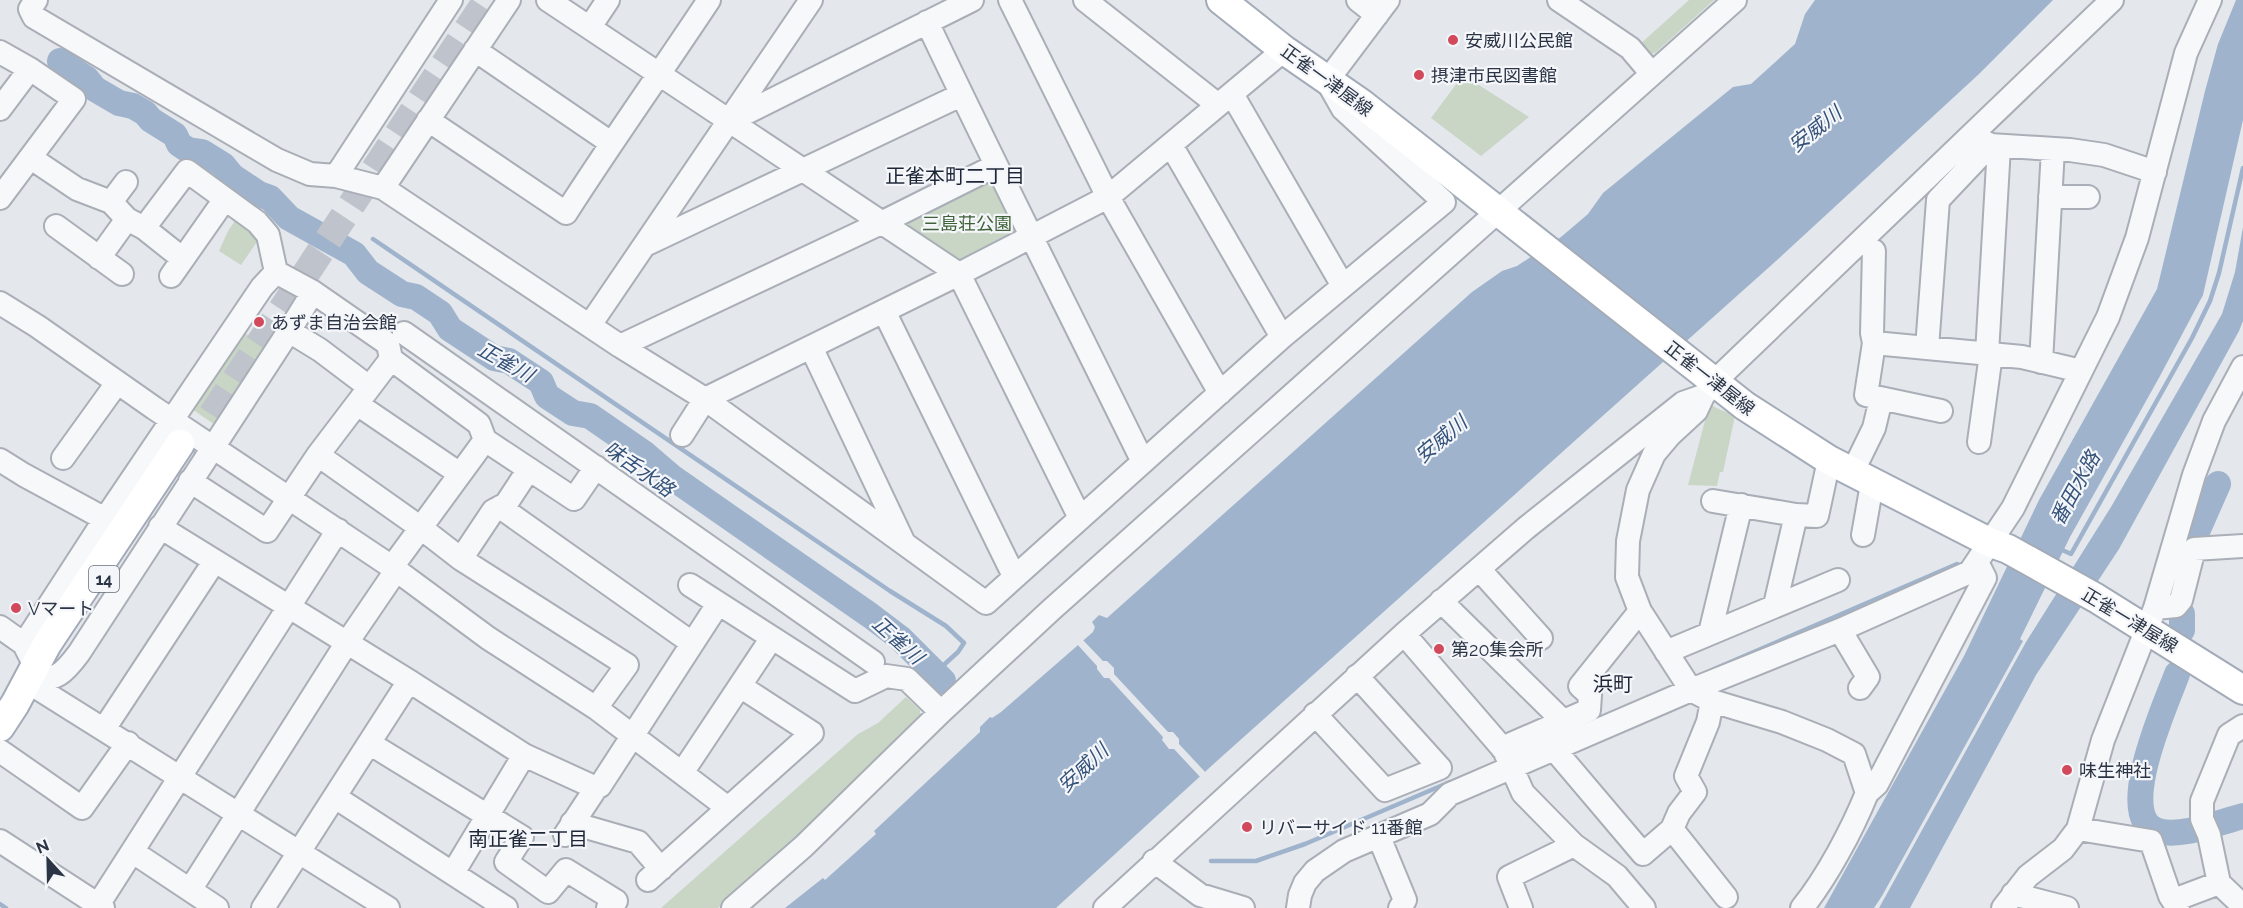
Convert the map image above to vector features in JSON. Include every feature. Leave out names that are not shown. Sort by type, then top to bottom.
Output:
[{"type":"main road","name":"正雀一津屋線","points":[[1221,0],[1284,50],[1362,104],[1506,218],[1708,384],[1851,472],[1992,551],[2096,598],[2150,618],[2243,690]]},
{"type":"main road","name":"14","points":[[21,685],[189,440]]},
{"type":"street","points":[[36,0],[30,9],[33,17],[277,160],[310,174],[336,176],[383,188],[620,346],[705,399],[986,603],[1282,337],[1444,202],[1343,109],[1327,81],[1382,7],[1358,0]]},
{"type":"street","points":[[336,176],[451,0]]},
{"type":"street","points":[[383,188],[509,0]]},
{"type":"street","points":[[548,0],[959,274],[1080,518]]},
{"type":"street","points":[[590,27],[608,0]]},
{"type":"street","points":[[428,120],[566,213],[709,0]]},
{"type":"street","points":[[590,325],[811,0]]},
{"type":"street","points":[[729,121],[972,0]]},
{"type":"street","points":[[1010,0],[1108,197],[1220,393]]},
{"type":"street","points":[[1085,0],[1225,100],[1343,286]]},
{"type":"street","points":[[1559,0],[1630,48],[1652,74]]},
{"type":"street","points":[[733,908],[804,846],[941,712],[1060,602],[1506,218],[1652,74],[1735,0]]},
{"type":"street","points":[[1927,348],[1938,200],[2112,0]]},
{"type":"street","points":[[1802,908],[1818,885],[1859,813],[1867,793],[1877,784],[1985,578],[1992,551],[2108,317],[2137,238],[2186,53],[2210,0]]},
{"type":"street","points":[[927,22],[995,166],[1033,237],[1143,462]]},
{"type":"street","points":[[475,50],[611,143]]},
{"type":"street","points":[[682,435],[705,399],[1033,237],[1108,197],[1284,50]]},
{"type":"street","points":[[0,52],[74,99],[0,198]]},
{"type":"street","points":[[0,109],[30,69]]},
{"type":"street","points":[[646,244],[961,94]]},
{"type":"street","points":[[1979,442],[1989,354],[1988,141]]},
{"type":"street","points":[[1105,908],[1441,601],[1526,528],[1708,384],[1988,141],[2104,155],[2155,172]]},
{"type":"street","points":[[1171,145],[1282,337]]},
{"type":"street","points":[[2041,362],[2053,149]]},
{"type":"street","points":[[31,158],[77,189],[111,202],[136,224],[177,267],[225,199]]},
{"type":"street","points":[[620,346],[881,223],[995,166]]},
{"type":"street","points":[[99,258],[136,224],[187,171],[257,222],[268,234],[276,272],[313,292],[388,344],[391,359],[479,424],[485,440],[574,499],[596,467]]},
{"type":"street","points":[[111,202],[126,182]]},
{"type":"street","points":[[2050,197],[2088,196]]},
{"type":"street","points":[[56,226],[70,245],[99,258],[122,274]]},
{"type":"street","points":[[1874,252],[1872,333],[1874,342],[1866,395],[1941,411]]},
{"type":"street","points":[[21,685],[57,677],[68,668],[190,482],[189,440],[262,287],[276,272]]},
{"type":"street","points":[[21,685],[105,519],[189,440],[289,331],[313,292]]},
{"type":"street","points":[[884,311],[1014,576]]},
{"type":"street","points":[[4,314],[46,332],[117,383],[189,440],[338,530],[488,638],[596,708],[728,808]]},
{"type":"street","points":[[289,331],[320,350],[363,395],[460,474]]},
{"type":"street","points":[[404,333],[873,662]]},
{"type":"street","points":[[1874,342],[1989,354],[2081,371]]},
{"type":"street","points":[[811,347],[904,542]]},
{"type":"street","points":[[190,482],[267,531],[318,455],[391,359]]},
{"type":"street","points":[[2008,901],[2028,876],[2063,849],[2078,829],[2103,740],[2150,618],[2194,475],[2214,421],[2243,367]]},
{"type":"street","points":[[66,446],[117,383]]},
{"type":"street","points":[[1708,384],[1696,411],[1670,435],[1654,454],[1638,490],[1628,541],[1627,577],[1640,611],[1687,684],[1712,701],[1782,722],[1827,740],[1854,754],[1867,793]]},
{"type":"street","points":[[1713,501],[1796,515],[1817,516],[1851,472],[1874,428],[1881,399]]},
{"type":"street","points":[[189,890],[346,644],[393,575],[392,567],[485,440]]},
{"type":"street","points":[[318,455],[461,559],[627,665],[596,708]]},
{"type":"street","points":[[2,466],[105,519]]},
{"type":"street","points":[[461,559],[493,511],[506,504],[529,469]]},
{"type":"street","points":[[1851,472],[1863,535]]},
{"type":"street","points":[[1710,633],[1741,505]]},
{"type":"street","points":[[500,507],[692,643]]},
{"type":"street","points":[[1775,605],[1796,515]]},
{"type":"street","points":[[160,527],[524,755],[596,788]]},
{"type":"street","points":[[0,841],[101,907],[133,852],[338,530]]},
{"type":"street","points":[[2150,618],[2176,606],[2181,600],[2194,549],[2243,546]]},
{"type":"street","points":[[1506,757],[1554,749],[1687,684],[1840,630],[1970,572],[1992,551]]},
{"type":"street","points":[[105,729],[214,562]]},
{"type":"street","points":[[1479,569],[1541,638]]},
{"type":"street","points":[[1666,651],[1838,580]]},
{"type":"street","points":[[690,585],[855,691],[886,676],[907,678],[941,712]]},
{"type":"street","points":[[1441,601],[1563,721]]},
{"type":"street","points":[[718,604],[600,786],[596,788],[568,829],[638,842],[645,840],[655,875],[812,733],[740,686]]},
{"type":"street","points":[[1298,908],[1305,883],[1315,871],[1344,851],[1430,814],[1450,794],[1506,757],[1563,721],[1589,710],[1590,695],[1580,686],[1640,611]]},
{"type":"street","points":[[0,627],[21,685],[105,729],[388,908]]},
{"type":"street","points":[[1840,630],[1868,677],[1860,688]]},
{"type":"street","points":[[1404,634],[1506,757],[1523,793],[1574,845],[1617,876],[1644,908]]},
{"type":"street","points":[[682,773],[771,639]]},
{"type":"street","points":[[1315,714],[1385,790],[1440,768],[1357,676]]},
{"type":"street","points":[[263,908],[409,681]]},
{"type":"street","points":[[1554,749],[1643,854],[1672,829],[1679,813],[1695,792],[1686,776],[1708,722],[1712,701]]},
{"type":"street","points":[[2243,726],[2229,735],[2202,801],[2205,828],[2219,883],[2243,906]]},
{"type":"street","points":[[0,751],[82,808],[128,743]]},
{"type":"street","points":[[369,743],[522,837],[506,862],[548,892],[566,870],[616,901],[608,908]]},
{"type":"street","points":[[453,873],[489,817],[524,755]]},
{"type":"street","points":[[335,797],[506,908]]},
{"type":"street","points":[[1672,829],[1724,904]]},
{"type":"street","points":[[2078,829],[2151,841],[2170,896],[2176,904],[2219,883]]},
{"type":"street","points":[[1379,837],[1405,900],[1400,908]]},
{"type":"street","points":[[1521,908],[1509,878],[1574,845]]},
{"type":"street","points":[[133,852],[217,908]]},
{"type":"street","points":[[1154,861],[1196,902],[1243,908]]},
{"type":"street","points":[[2008,901],[2067,908]]},
{"type":"green space","points":[[1689,0],[1714,0],[1655,53],[1645,55],[1638,46]]},
{"type":"green space","points":[[1463,75],[1529,117],[1481,156],[1431,118]]},
{"type":"green space","name":"三島荘公園","points":[[992,173],[1023,228],[965,262],[955,261],[899,223]]},
{"type":"green space","points":[[239,215],[261,236],[241,265],[219,251],[228,231]]},
{"type":"green space","points":[[240,330],[269,349],[218,427],[189,407]]},
{"type":"green space","points":[[1709,403],[1735,416],[1723,472],[1720,472],[1717,486],[1688,485],[1707,413],[1705,411]]},
{"type":"green space","points":[[906,697],[920,710],[920,717],[817,820],[718,908],[661,908],[858,734],[878,723]]},
{"type":"water","name":"安威川","points":[[1815,0],[2053,0],[1979,74],[1776,261],[1218,760],[1056,908],[785,908],[823,878],[825,880],[876,834],[874,831],[980,732],[980,727],[990,717],[1001,712],[1093,632],[1095,627],[1092,622],[1099,615],[1107,618],[1472,292],[1502,271],[1517,266],[1561,237],[1588,214],[1603,193],[1733,87],[1751,84],[1795,44],[1805,14]]},
{"type":"water","name":"番田水路","points":[[2236,0],[2243,0],[2243,120],[2203,295],[2070,537],[2020,639],[2023,641],[1882,896],[1874,908],[1824,908],[1964,656],[2039,500],[2157,289],[2205,91],[2218,44]]},
{"type":"water","points":[[2243,227],[2243,321],[2239,331],[2119,549],[2036,675],[1910,908],[1879,908],[2026,642],[2111,507],[2222,314],[2235,272]]},
{"type":"pier","points":[[1081,638],[1103,661],[1107,661],[1114,668],[1114,674],[1168,732],[1173,732],[1179,739],[1179,744],[1207,774],[1202,779],[1174,749],[1169,749],[1162,740],[1163,737],[1109,678],[1104,678],[1097,666],[1076,643]]},
{"type":"waterway","name":"正雀川","points":[[60,61],[87,79],[95,89],[119,103],[133,106],[145,113],[151,120],[175,135],[179,144],[188,150],[202,152],[223,165],[232,176],[259,194],[270,198],[289,218],[354,254],[368,272],[402,294],[416,297],[440,313],[450,329],[494,358],[509,361],[541,382],[547,396],[573,413],[590,416],[645,454],[673,478],[900,638],[943,681]]},
{"type":"waterway","points":[[2060,549],[2071,554],[2192,338],[2210,301],[2219,273],[2243,168]]},
{"type":"waterway","points":[[373,239],[890,591],[946,626],[964,643],[958,652],[935,673]]},
{"type":"waterway","points":[[2192,543],[2218,484]]},
{"type":"waterway","points":[[1712,670],[1957,564]]},
{"type":"waterway","points":[[2182,614],[2182,630]]},
{"type":"waterway","points":[[2177,674],[2147,758],[2141,805],[2145,822],[2158,831],[2168,833],[2189,831],[2243,816]]},
{"type":"waterway","points":[[1211,861],[1256,861],[1305,844],[1450,782]]},
{"type":"waterway","points":[[0,904],[6,908]]},
{"type":"tunnel","points":[[189,450],[487,0]]},
{"type":"place","name":"安威川公民館","points":[[1453,40]]},
{"type":"place","name":"摂津市民図書館","points":[[1419,75]]},
{"type":"place","name":"あずま自治会館","points":[[259,322]]},
{"type":"place","name":"Vマート","points":[[16,608]]},
{"type":"place","name":"第20集会所","points":[[1439,649]]},
{"type":"place","name":"味生神社","points":[[2067,770]]},
{"type":"place","name":"リバーサイド 11番館","points":[[1247,827]]},
{"type":"district","name":"正雀本町二丁目","points":[[955,176]]},
{"type":"district","name":"浜町","points":[[1613,684]]},
{"type":"district","name":"南正雀二丁目","points":[[528,839]]},
{"type":"water label","name":"味舌水路","points":[[639,469]]}]
